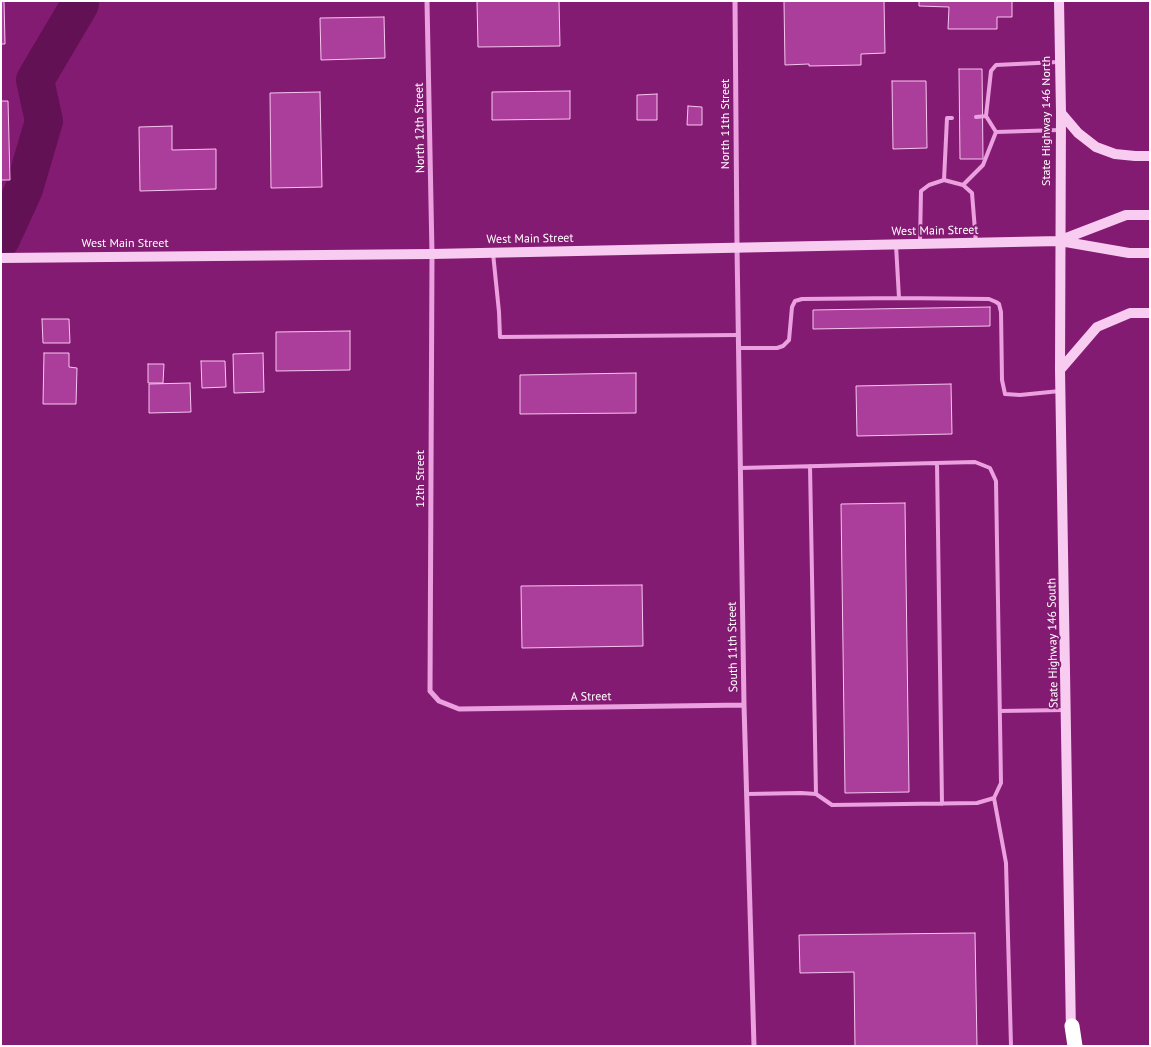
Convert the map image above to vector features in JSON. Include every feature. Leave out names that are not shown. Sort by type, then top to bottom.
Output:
[{"type":"highway","points":[[1072,1026],[1073,1046]]},
{"type":"main road","name":"State Highway 146 North","points":[[1059,1],[1061,113],[1060,241]]},
{"type":"main road","points":[[1061,113],[1078,133],[1096,147],[1115,154],[1150,156]]},
{"type":"main road","name":"West Main Street","points":[[1060,241],[1126,215],[1150,215]]},
{"type":"main road","name":"West Main Street","points":[[1,258],[432,254],[1060,241],[1129,254],[1150,253]]},
{"type":"main road","name":"State Highway 146 South","points":[[1060,241],[1060,370],[1072,1026]]},
{"type":"main road","points":[[1060,370],[1098,327],[1130,313],[1150,313]]},
{"type":"street","name":"North 12th Street","points":[[427,1],[432,254]]},
{"type":"street","name":"North 11th Street","points":[[735,1],[737,248]]},
{"type":"street","name":"South 11th Street","points":[[737,248],[744,705],[754,1046]]},
{"type":"street","name":"12th Street","points":[[432,254],[430,691],[439,701]]},
{"type":"street","name":"A Street","points":[[439,701],[459,709],[744,705]]},
{"type":"lane","points":[[996,132],[986,116],[991,71],[996,65],[1060,62]]},
{"type":"lane","points":[[976,116],[986,116]]},
{"type":"lane","points":[[944,180],[947,118],[952,118]]},
{"type":"lane","points":[[996,132],[1060,130]]},
{"type":"lane","points":[[963,185],[983,166],[996,132]]},
{"type":"lane","points":[[920,244],[921,191],[929,185],[944,180],[963,185],[972,192],[976,242]]},
{"type":"lane","points":[[896,244],[899,298]]},
{"type":"lane","points":[[493,252],[500,337],[738,335]]},
{"type":"lane","points":[[738,348],[776,348],[783,346],[788,340],[792,307],[795,301],[802,298],[989,298],[999,304],[1001,312],[1002,380],[1005,394],[1020,395],[1061,391]]},
{"type":"lane","points":[[740,468],[975,462],[990,468],[996,481],[1001,783],[994,798],[1006,863],[1011,1046]]},
{"type":"lane","points":[[937,463],[942,804]]},
{"type":"lane","points":[[810,466],[816,794]]},
{"type":"lane","points":[[1000,711],[1066,710]]},
{"type":"lane","points":[[747,794],[816,794],[832,805],[977,803],[994,798]]},
{"type":"building","points":[[1,1],[4,1],[5,44],[1,44]]},
{"type":"building","points":[[477,1],[559,1],[560,46],[478,47]]},
{"type":"building","points":[[784,1],[884,1],[885,53],[861,54],[861,65],[785,65]]},
{"type":"building","points":[[919,1],[1012,1],[1012,17],[997,17],[997,29],[948,29],[949,7],[919,6]]},
{"type":"building","points":[[384,17],[385,58],[321,60],[320,18]]},
{"type":"building","points":[[959,69],[982,69],[983,159],[960,159]]},
{"type":"building","points":[[892,81],[926,81],[927,148],[893,149]]},
{"type":"building","points":[[570,91],[570,119],[492,120],[492,92]]},
{"type":"building","points":[[320,92],[322,187],[271,188],[270,93]]},
{"type":"building","points":[[657,94],[657,120],[637,120],[637,95]]},
{"type":"building","points":[[1,101],[8,101],[10,180],[1,180]]},
{"type":"building","points":[[688,106],[702,107],[702,125],[687,125]]},
{"type":"building","points":[[172,126],[172,150],[216,149],[216,189],[140,191],[139,127]]},
{"type":"building","points":[[990,307],[990,326],[813,329],[813,310]]},
{"type":"building","points":[[42,319],[69,319],[70,343],[43,343]]},
{"type":"building","points":[[350,331],[350,370],[276,371],[276,332]]},
{"type":"building","points":[[44,353],[69,353],[69,367],[77,368],[76,404],[43,404]]},
{"type":"building","points":[[263,353],[264,392],[234,393],[233,354]]},
{"type":"building","points":[[201,361],[225,361],[226,387],[202,388]]},
{"type":"building","points":[[148,364],[164,364],[163,383],[148,383]]},
{"type":"building","points":[[636,373],[636,413],[520,414],[520,375]]},
{"type":"building","points":[[190,383],[191,412],[149,413],[149,384]]},
{"type":"building","points":[[951,384],[952,434],[857,436],[856,386]]},
{"type":"building","points":[[905,503],[909,792],[845,793],[841,504]]},
{"type":"building","points":[[642,585],[643,646],[522,648],[521,586]]},
{"type":"building","points":[[975,933],[977,1046],[855,1046],[854,972],[800,973],[799,935]]},
{"type":"waterway","points":[[1,239],[24,189],[44,121],[35,80],[80,1]]}]
